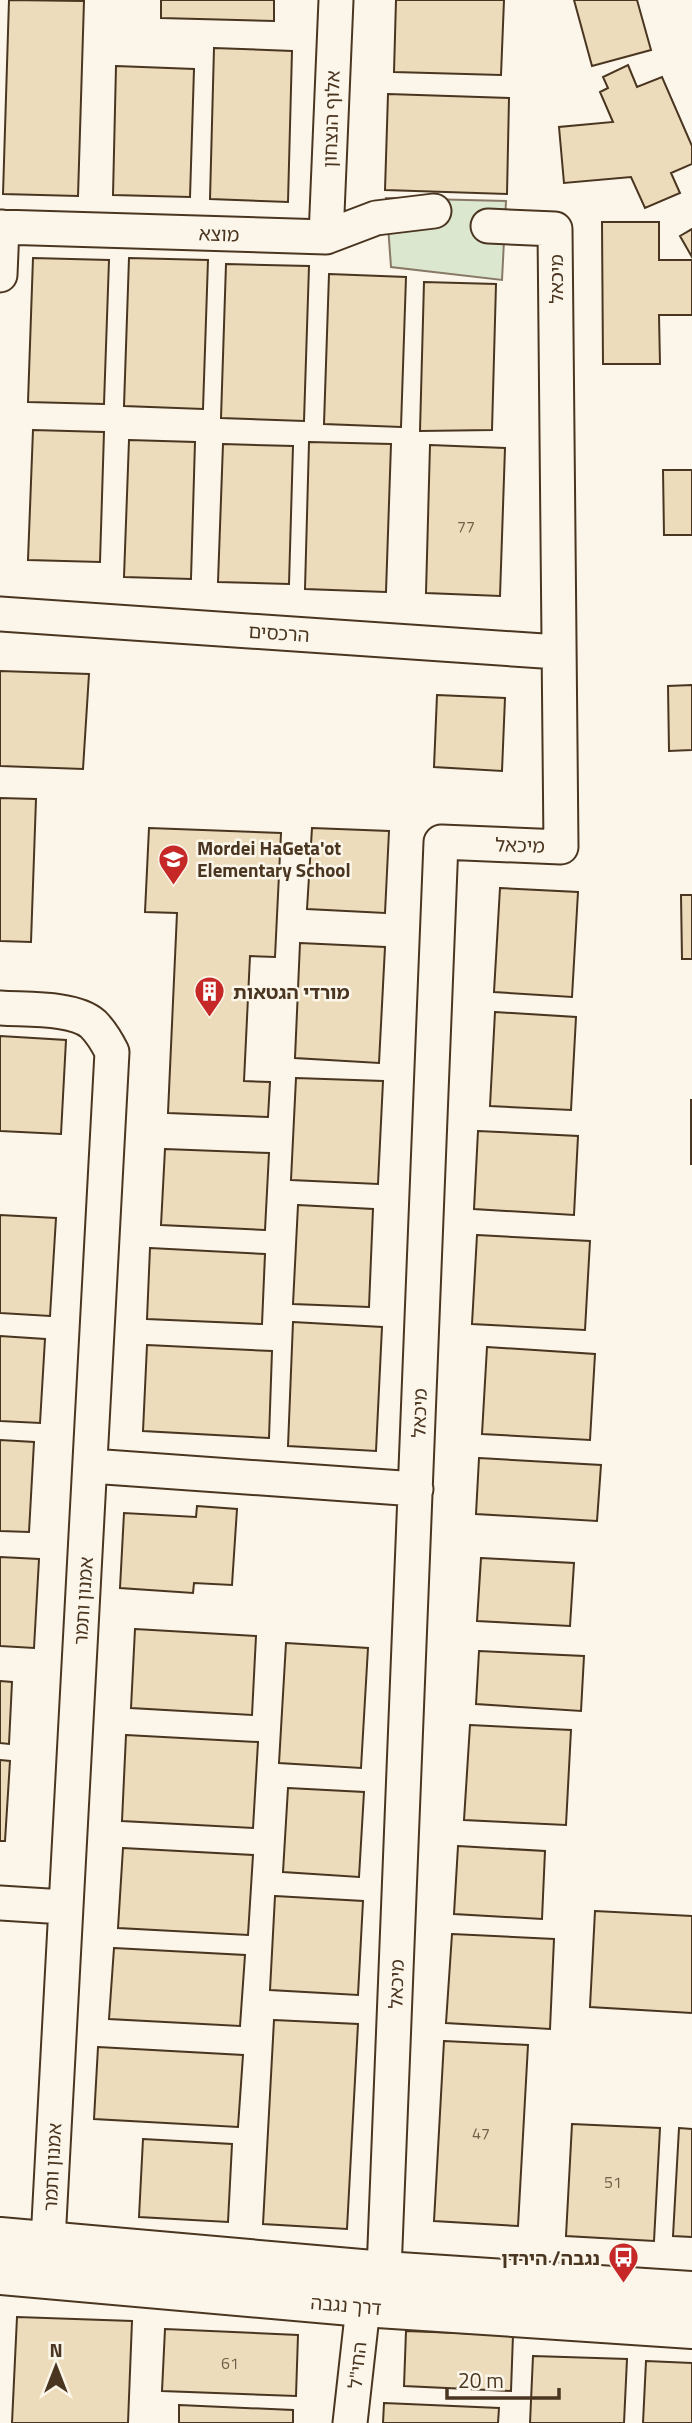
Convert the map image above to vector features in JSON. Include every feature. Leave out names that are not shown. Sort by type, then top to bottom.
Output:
[{"type":"street","name":"אלוף הנצחון","points":[[326,237],[335,0]]},
{"type":"street","name":"מוצא","points":[[1,227],[326,237],[376,218],[434,211]]},
{"type":"street","name":"מיכאל","points":[[363,2307],[384,2270],[441,842],[561,847],[555,229],[488,226]]},
{"type":"street","points":[[0,275],[1,227]]},
{"type":"street","name":"הרכסים","points":[[0,614],[558,652]]},
{"type":"street","name":"אמנון ותמר","points":[[0,1008],[71,1014],[91,1023],[111,1052],[48,2241],[18,2276]]},
{"type":"street","points":[[91,1466],[416,1489]]},
{"type":"street","points":[[0,1903],[64,1907]]},
{"type":"street","name":"דרך נגבה","points":[[0,2237],[384,2270],[692,2291]]},
{"type":"street","name":"דרך נגבה","points":[[18,2276],[363,2307],[692,2329]]},
{"type":"street","name":"החי\"ל","points":[[351,2423],[363,2307]]},
{"type":"green space","points":[[386,198],[506,201],[502,280],[391,267]]},
{"type":"building","points":[[9,0],[84,1],[78,196],[3,194]]},
{"type":"building","points":[[161,0],[274,0],[274,21],[161,18]]},
{"type":"building","points":[[396,0],[504,0],[501,75],[394,72]]},
{"type":"building","points":[[574,0],[637,0],[651,50],[592,66]]},
{"type":"building","points":[[214,48],[292,51],[288,202],[210,199]]},
{"type":"building","points":[[628,65],[637,87],[662,77],[692,146],[692,164],[671,173],[680,193],[645,208],[631,177],[564,183],[559,127],[613,122],[600,92],[608,88],[603,77]]},
{"type":"building","points":[[116,66],[194,69],[190,197],[113,195]]},
{"type":"building","points":[[388,94],[509,98],[507,194],[385,190]]},
{"type":"building","points":[[602,222],[659,222],[659,260],[692,260],[692,315],[659,315],[660,364],[603,364]]},
{"type":"building","points":[[692,229],[692,257],[680,236]]},
{"type":"building","points":[[33,258],[109,260],[104,404],[28,402]]},
{"type":"building","points":[[129,258],[208,260],[203,409],[124,406]]},
{"type":"building","points":[[226,264],[309,266],[304,421],[221,418]]},
{"type":"building","points":[[329,274],[406,277],[401,427],[324,424]]},
{"type":"building","points":[[424,282],[496,284],[492,430],[420,431]]},
{"type":"building","points":[[33,430],[104,432],[100,562],[28,560]]},
{"type":"building","points":[[129,440],[195,442],[191,579],[124,577]]},
{"type":"building","points":[[309,442],[391,444],[386,592],[305,589]]},
{"type":"building","points":[[223,444],[293,446],[289,584],[218,582]]},
{"type":"building","points":[[430,445],[505,448],[500,596],[426,593]]},
{"type":"building","points":[[663,470],[692,470],[692,535],[664,535]]},
{"type":"building","points":[[0,671],[89,674],[83,769],[0,766]]},
{"type":"building","points":[[692,685],[692,750],[669,751],[668,686]]},
{"type":"building","points":[[437,695],[505,698],[502,771],[434,767]]},
{"type":"building","points":[[0,798],[36,799],[31,942],[0,941]]},
{"type":"building","name":"מורדי הגטאות","points":[[149,828],[281,833],[275,957],[250,956],[244,1081],[270,1082],[268,1117],[168,1113],[177,913],[145,912]]},
{"type":"building","points":[[312,828],[389,831],[385,913],[307,909]]},
{"type":"building","points":[[500,888],[578,892],[572,997],[494,992]]},
{"type":"building","points":[[681,895],[692,895],[692,959],[682,959]]},
{"type":"building","points":[[300,943],[385,947],[379,1063],[295,1058]]},
{"type":"building","points":[[495,1012],[576,1017],[571,1110],[490,1106]]},
{"type":"building","points":[[0,1036],[66,1040],[61,1134],[0,1131]]},
{"type":"building","points":[[296,1078],[383,1081],[378,1184],[291,1180]]},
{"type":"building","points":[[692,1100],[692,1164],[691,1164]]},
{"type":"building","points":[[478,1131],[578,1136],[574,1215],[474,1209]]},
{"type":"building","points":[[165,1149],[269,1153],[265,1230],[161,1225]]},
{"type":"building","points":[[298,1205],[373,1209],[369,1307],[293,1304]]},
{"type":"building","points":[[0,1215],[56,1218],[50,1316],[0,1313]]},
{"type":"building","points":[[477,1235],[590,1241],[585,1330],[472,1324]]},
{"type":"building","points":[[150,1248],[265,1254],[262,1324],[147,1319]]},
{"type":"building","points":[[293,1322],[382,1327],[376,1451],[288,1446]]},
{"type":"building","points":[[0,1336],[45,1339],[40,1423],[0,1421]]},
{"type":"building","points":[[147,1345],[272,1351],[269,1438],[143,1431]]},
{"type":"building","points":[[487,1347],[595,1354],[590,1440],[482,1434]]},
{"type":"building","points":[[0,1440],[34,1442],[29,1532],[0,1531]]},
{"type":"building","points":[[479,1458],[601,1465],[597,1521],[476,1514]]},
{"type":"building","points":[[197,1506],[237,1509],[232,1585],[194,1583],[193,1593],[120,1588],[124,1513],[196,1517]]},
{"type":"building","points":[[0,1557],[39,1559],[34,1648],[0,1646]]},
{"type":"building","points":[[481,1558],[574,1563],[570,1626],[477,1621]]},
{"type":"building","points":[[135,1629],[256,1636],[252,1715],[131,1708]]},
{"type":"building","points":[[286,1643],[368,1648],[361,1768],[279,1763]]},
{"type":"building","points":[[479,1651],[584,1656],[581,1711],[476,1704]]},
{"type":"building","points":[[0,1681],[12,1682],[9,1744],[0,1743]]},
{"type":"building","points":[[470,1725],[571,1730],[566,1825],[464,1820]]},
{"type":"building","points":[[126,1735],[258,1742],[253,1828],[122,1821]]},
{"type":"building","points":[[0,1760],[10,1761],[5,1841],[0,1841]]},
{"type":"building","points":[[288,1788],[364,1792],[359,1877],[283,1872]]},
{"type":"building","points":[[458,1846],[545,1851],[542,1919],[454,1914]]},
{"type":"building","points":[[123,1848],[253,1855],[248,1935],[118,1928]]},
{"type":"building","points":[[275,1896],[363,1901],[358,1995],[270,1990]]},
{"type":"building","points":[[595,1911],[692,1916],[692,2013],[590,2007]]},
{"type":"building","points":[[452,1934],[554,1939],[550,2029],[446,2023]]},
{"type":"building","points":[[114,1948],[245,1955],[240,2026],[109,2019]]},
{"type":"building","points":[[274,2020],[358,2024],[347,2229],[263,2224]]},
{"type":"building","points":[[444,2041],[528,2045],[518,2226],[434,2221]]},
{"type":"building","points":[[98,2047],[243,2055],[238,2127],[94,2119]]},
{"type":"building","points":[[572,2124],[660,2128],[654,2241],[566,2236]]},
{"type":"building","points":[[679,2128],[692,2129],[692,2237],[673,2236]]},
{"type":"building","points":[[143,2139],[232,2144],[228,2222],[139,2217]]},
{"type":"building","points":[[17,2317],[132,2321],[128,2423],[12,2423]]},
{"type":"building","points":[[165,2329],[298,2335],[296,2396],[162,2391]]},
{"type":"building","points":[[406,2331],[513,2335],[511,2391],[404,2386]]},
{"type":"building","points":[[533,2356],[627,2359],[624,2423],[530,2423]]},
{"type":"building","points":[[646,2361],[692,2363],[692,2423],[643,2423]]},
{"type":"building","points":[[384,2403],[499,2408],[498,2423],[383,2423]]},
{"type":"building","points":[[179,2405],[293,2410],[293,2423],[179,2423]]},
{"type":"place","name":"Mordei HaGeta'ot Elementary School","points":[[174,886]]},
{"type":"place","name":"מורדי הגטאות","points":[[210,1019]]},
{"type":"place","name":"נגבה/ הירדן","points":[[623,2285]]}]
